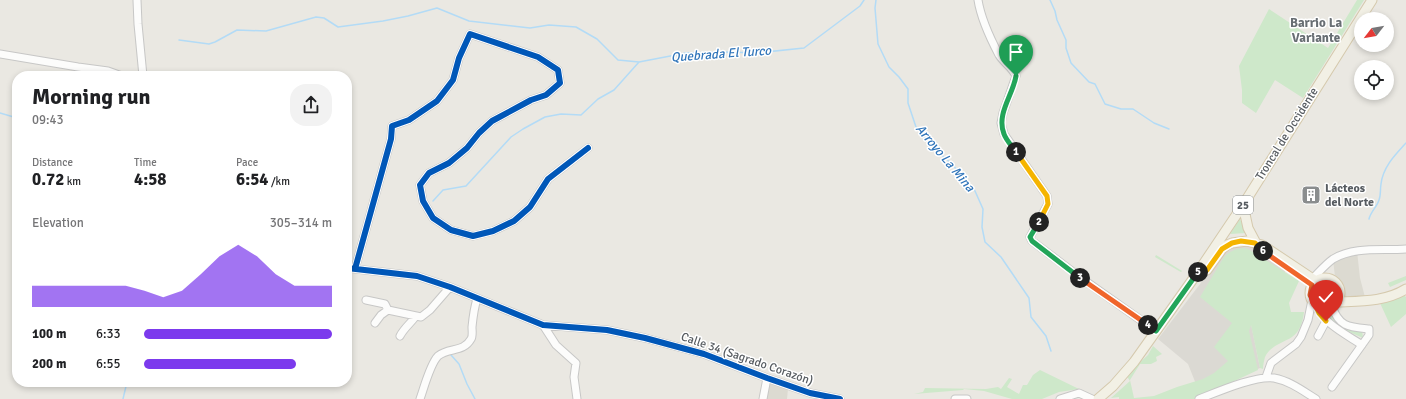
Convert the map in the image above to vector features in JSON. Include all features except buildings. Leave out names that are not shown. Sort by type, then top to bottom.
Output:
[{"type":"main road","name":"Troncal de Occidente","points":[[1098,399],[1113,386],[1134,362],[1198,272],[1243,205],[1372,0]]},
{"type":"main road","points":[[1243,205],[1245,221],[1255,243]]},
{"type":"main road","points":[[1218,242],[1233,237],[1248,239],[1255,243]]},
{"type":"main road","points":[[1198,272],[1207,270],[1222,249],[1227,245],[1241,241],[1255,243],[1262,245],[1314,281],[1327,278],[1337,284],[1340,295],[1335,304]]},
{"type":"main road","points":[[1314,281],[1311,290],[1313,301],[1324,308],[1335,304],[1383,299],[1406,289]]},
{"type":"street","points":[[137,0],[138,32],[142,71]]},
{"type":"street","points":[[978,0],[980,14],[1000,56],[1014,70],[1016,76],[1003,113],[1001,123],[1004,134],[1047,196],[1048,204],[1030,237],[1032,241],[1076,275],[1156,331]]},
{"type":"street","points":[[355,269],[391,139],[392,126],[409,120],[437,101],[453,80],[459,58],[470,34],[538,57],[558,70],[560,83],[546,96],[531,100],[492,121],[467,148],[449,163],[429,173],[420,185],[423,201],[433,218],[451,230],[473,236],[493,231],[514,221],[530,207],[548,179],[588,148]]},
{"type":"street","points":[[0,54],[110,71]]},
{"type":"street","points":[[1314,281],[1333,259],[1344,255],[1356,251],[1376,249],[1406,249]]},
{"type":"street","name":"Calle 34 (Sagrado Corazón)","points":[[352,269],[417,276],[450,287],[543,325],[607,330],[645,338],[704,354],[810,393],[840,399]]},
{"type":"street","points":[[375,323],[381,315],[388,310],[421,316],[430,310],[450,287]]},
{"type":"street","points":[[420,399],[433,364],[438,356],[447,351],[458,350],[465,346],[472,338],[477,299]]},
{"type":"street","points":[[366,300],[385,304],[388,310]]},
{"type":"street","points":[[1313,301],[1319,313],[1326,321],[1362,345]]},
{"type":"street","points":[[1266,377],[1271,363],[1296,344],[1301,337],[1308,320],[1313,301]]},
{"type":"street","points":[[1332,387],[1362,345],[1369,332],[1344,325],[1336,317],[1335,304]]},
{"type":"street","points":[[400,336],[402,332],[413,322],[416,316]]},
{"type":"street","points":[[1318,336],[1326,321]]},
{"type":"street","points":[[543,325],[556,345],[576,362],[574,377],[577,399]]},
{"type":"street","points":[[1199,399],[1236,385],[1266,377],[1291,384],[1316,399]]},
{"type":"street","points":[[763,399],[767,378]]},
{"type":"street","points":[[1060,399],[1079,393],[1092,399]]},
{"type":"street","points":[[955,399],[967,399]]},
{"type":"shaded area","points":[[1247,244],[1286,270],[1263,308],[1251,324],[1260,368],[1200,394],[1188,364],[1158,339],[1223,254],[1234,246]]},
{"type":"shaded area","points":[[1357,251],[1360,278],[1366,301],[1340,300],[1343,289],[1340,281],[1335,277],[1333,259]]},
{"type":"shaded area","points":[[770,383],[788,389],[787,399],[766,399]]},
{"type":"green space","points":[[1357,0],[1364,0],[1357,12],[1354,12],[1354,16],[1303,98],[1275,80],[1256,113],[1242,103],[1239,66],[1269,9],[1328,48]]},
{"type":"green space","points":[[1240,219],[1246,233],[1230,234]]},
{"type":"green space","points":[[1243,248],[1248,249],[1299,281],[1289,303],[1291,312],[1304,312],[1302,323],[1295,335],[1270,350],[1265,357],[1263,369],[1260,368],[1251,325],[1249,331],[1258,370],[1196,399],[1111,398],[1130,381],[1126,375],[1148,355],[1153,346],[1162,354],[1156,357],[1157,361],[1151,364],[1140,364],[1130,380],[1134,398],[1154,396],[1203,379],[1214,373],[1228,361],[1214,347],[1232,323],[1200,297],[1224,257],[1228,253]]},
{"type":"green space","points":[[1156,255],[1182,271],[1179,271],[1155,257]]},
{"type":"green space","points":[[1406,276],[1406,280],[1390,287],[1388,283]]},
{"type":"green space","points":[[1325,282],[1332,285],[1335,292],[1332,299],[1325,302],[1318,299],[1315,292],[1318,285]]},
{"type":"green space","points":[[1404,295],[1406,297],[1406,314],[1391,327],[1380,303]]},
{"type":"green space","points":[[1331,313],[1336,322],[1343,328],[1362,330],[1363,338],[1345,330],[1325,315]]},
{"type":"green space","points":[[1040,370],[1079,389],[1059,392],[1042,399],[1012,399],[984,391],[964,389],[914,394],[923,392],[925,388],[986,389],[998,387],[1001,389],[1009,378],[1012,379],[1007,387],[1019,394],[1023,385],[1027,385],[1033,375]]},
{"type":"waterway","name":"Quebrada El Turco","points":[[179,40],[209,44],[237,30],[266,31],[316,17],[324,18],[338,27],[383,21],[437,8],[469,21],[530,28],[549,25],[576,27],[597,39],[618,60],[639,62],[686,53],[756,53],[804,48],[860,6],[864,0]]},
{"type":"waterway","name":"Arroyo La Mina","points":[[876,0],[875,8],[878,44],[889,67],[908,89],[908,103],[916,127],[937,151],[951,163],[975,191],[983,209],[982,227],[985,242],[1001,257],[1029,298],[1031,317],[1046,336],[1051,351]]},
{"type":"waterway","points":[[1050,0],[1066,40],[1066,48],[1071,63],[1089,82],[1095,84],[1105,104],[1121,109],[1133,109],[1154,123],[1169,129]]},
{"type":"waterway","points":[[433,201],[443,190],[466,186],[511,137],[523,129],[545,117],[561,114],[581,115],[598,99],[614,90],[639,62]]},
{"type":"waterway","points":[[0,113],[12,117]]},
{"type":"waterway","points":[[1369,219],[1380,198],[1384,172],[1390,162],[1406,143]]},
{"type":"waterway","points":[[451,355],[459,364],[475,399]]},
{"type":"waterway","points":[[123,399],[126,387]]},
{"type":"cycle path","points":[[355,269],[391,139],[392,126],[409,120],[437,101],[453,80],[459,58],[470,34],[538,57],[558,70],[560,83],[546,95],[531,100],[492,121],[479,133],[467,148],[449,163],[429,173],[420,185],[423,201],[433,218],[451,230],[473,236],[493,231],[514,221],[530,207],[548,179],[588,148]]},
{"type":"cycle path","points":[[352,269],[417,276],[450,287],[543,325],[607,330],[645,338],[704,354],[810,393],[840,399]]},
{"type":"place","name":"Lácteos del Norte","points":[[1311,195]]},
{"type":"district","name":"Barrio La Variante","points":[[1316,30]]},
{"type":"route","points":[[1016,76],[1001,123],[1004,134],[1047,196],[1048,201],[1048,204],[1030,237],[1032,241],[1076,275],[1156,331],[1198,272],[1207,270],[1222,249],[1227,245],[1241,241],[1255,243],[1259,248],[1312,285],[1310,295],[1319,313],[1326,321]]}]
